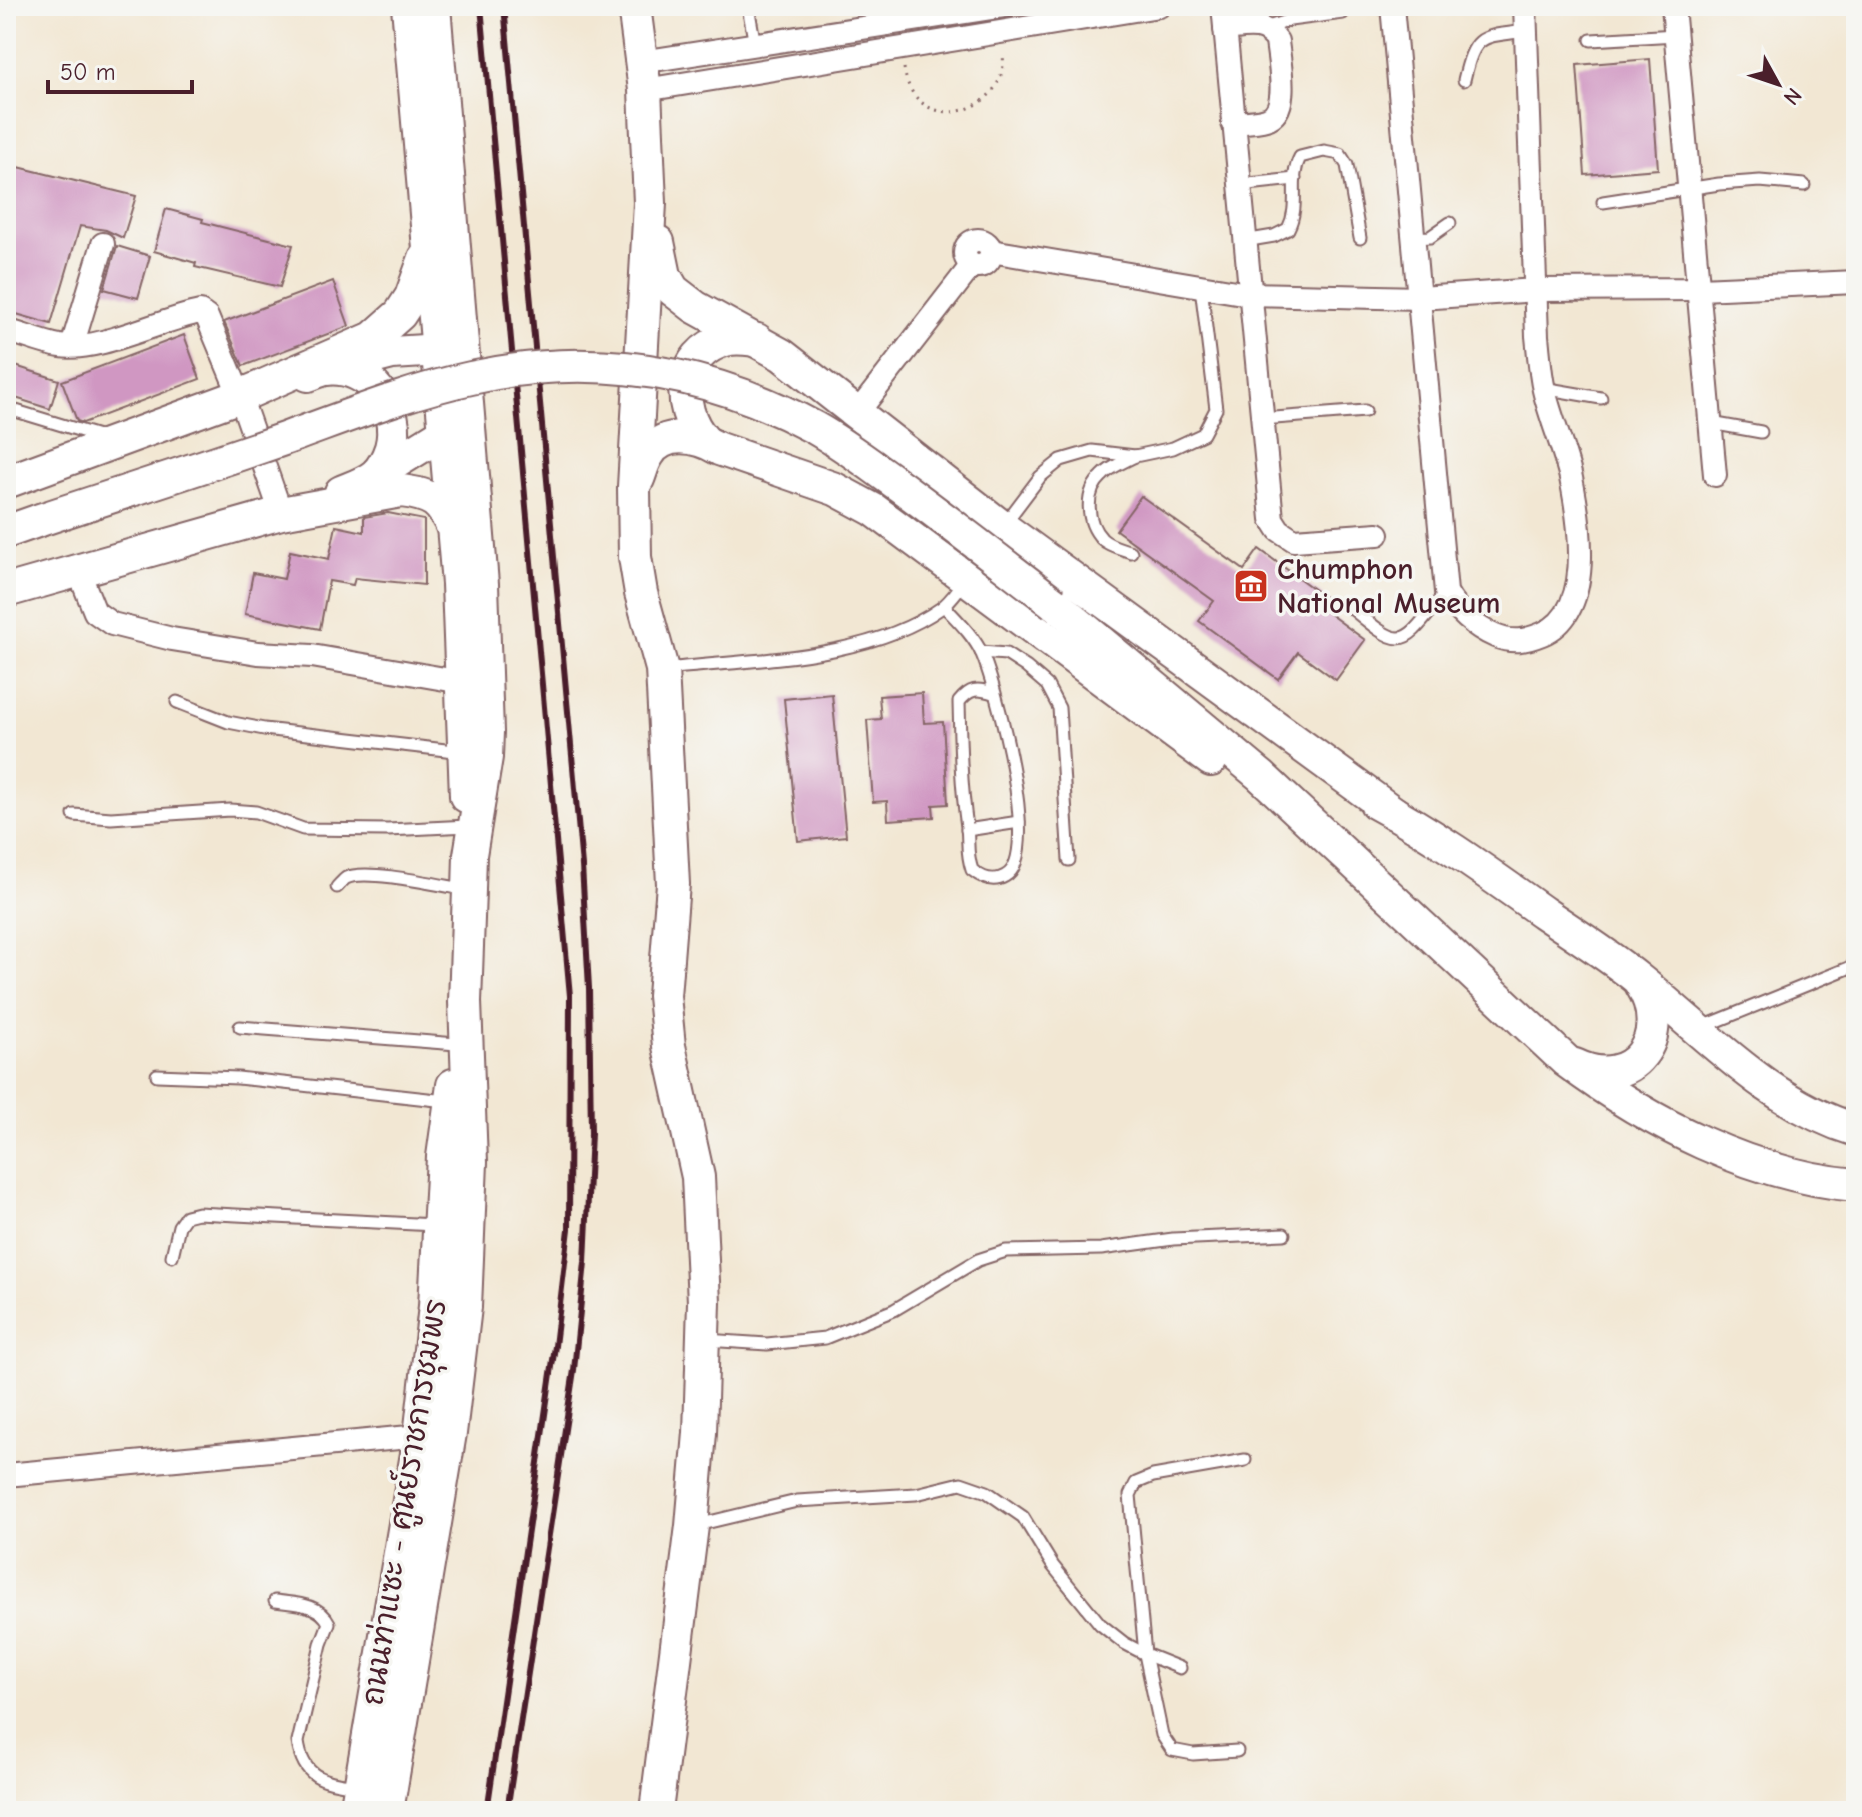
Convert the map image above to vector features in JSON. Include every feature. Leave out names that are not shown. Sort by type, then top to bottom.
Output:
[{"type":"main road","points":[[408,6],[429,244],[451,349]]},
{"type":"main road","points":[[434,6],[456,428],[454,530],[469,840]]},
{"type":"main road","points":[[634,6],[643,76],[650,203],[634,487],[635,557],[641,593],[662,669],[673,884],[664,996],[673,1070],[698,1177],[702,1217],[704,1340],[692,1526],[656,1811]]},
{"type":"main road","points":[[650,203],[665,276],[673,290],[695,307],[858,412],[1002,527],[1394,813],[1506,886],[1637,978],[1760,1081],[1793,1102],[1841,1126],[1856,1130]]},
{"type":"main road","points":[[240,396],[373,338],[400,314],[411,297],[429,244]]},
{"type":"main road","points":[[645,316],[683,316],[744,339]]},
{"type":"main road","points":[[698,434],[685,405],[687,376],[697,359],[711,346],[744,339]]},
{"type":"main road","points":[[6,482],[240,396],[326,369],[392,353],[451,349]]},
{"type":"main road","points":[[6,532],[358,412],[469,378],[522,369],[618,365],[660,371],[721,388],[769,406],[816,429],[923,503],[1054,603],[1261,776],[1566,1061],[1624,1101],[1712,1146],[1788,1175],[1819,1182],[1856,1185]]},
{"type":"main road","points":[[326,369],[361,375],[375,385],[386,399],[394,436],[389,457],[377,474]]},
{"type":"main road","points":[[641,396],[719,449],[835,489],[874,510],[1355,866]]},
{"type":"main road","points":[[6,591],[334,495],[456,428]]},
{"type":"main road","points":[[456,428],[482,584],[488,714],[486,757],[469,840]]},
{"type":"main road","points":[[634,487],[648,453],[660,442],[698,434]]},
{"type":"main road","points":[[281,513],[401,491],[437,501],[444,508],[454,530]]},
{"type":"main road","points":[[1054,603],[1296,759],[1394,813]]},
{"type":"main road","name":"ถนนท่าแซะ - ศูนย์ราชการชุมพร","points":[[358,1799],[465,1307],[471,1162],[465,1002],[469,840]]},
{"type":"main road","points":[[1566,1061],[1600,1073],[1624,1068],[1643,1053],[1655,1023],[1653,1007],[1637,978]]},
{"type":"main road","name":"ถนนท่าแซะ - ศูนย์ราชการชุมพร","points":[[387,1811],[435,1435],[435,1306],[443,1157],[465,1002]]},
{"type":"street","points":[[643,76],[755,45],[1005,6]]},
{"type":"street","points":[[643,76],[901,48],[1000,32],[1024,17],[1159,6]]},
{"type":"street","points":[[1223,6],[1248,294],[1272,519],[1279,530],[1294,540],[1378,534]]},
{"type":"street","points":[[1392,6],[1446,592],[1463,614],[1484,631],[1506,640],[1519,641],[1551,630],[1566,615],[1576,593],[1580,536],[1570,476],[1543,388],[1537,336],[1525,6]]},
{"type":"street","points":[[1673,6],[1715,475]]},
{"type":"street","points":[[1225,29],[1256,26],[1271,33],[1277,41],[1282,103],[1277,113],[1267,119],[1233,123]]},
{"type":"street","points":[[858,412],[972,265],[965,253],[969,243],[981,240],[989,245],[991,251],[1248,294],[1420,298],[1537,290],[1700,289],[1856,282]]},
{"type":"street","points":[[72,346],[103,244]]},
{"type":"street","points":[[6,330],[61,346],[86,346],[200,312],[207,317],[240,396],[281,513]]},
{"type":"street","points":[[79,572],[95,612],[112,624],[172,639],[258,653],[312,656],[462,682]]},
{"type":"street","points":[[6,1475],[435,1435]]},
{"type":"lane","points":[[748,6],[755,45]]},
{"type":"lane","points":[[867,27],[885,6]]},
{"type":"lane","points":[[1264,29],[1290,20],[1343,13]]},
{"type":"lane","points":[[1464,80],[1471,51],[1479,41],[1487,36],[1526,31]]},
{"type":"lane","points":[[1591,40],[1676,35]]},
{"type":"lane","points":[[1244,241],[1274,236],[1288,229],[1296,215],[1295,167],[1300,157],[1324,151],[1340,154],[1347,165],[1360,238]]},
{"type":"lane","points":[[1239,185],[1295,179]]},
{"type":"lane","points":[[1603,202],[1719,184],[1760,181],[1804,185]]},
{"type":"lane","points":[[1414,238],[1430,237],[1450,223]]},
{"type":"lane","points":[[1131,552],[1102,540],[1088,503],[1093,486],[1103,474],[1135,456],[1173,448],[1203,434],[1216,409],[1201,287]]},
{"type":"lane","points":[[1543,388],[1601,398]]},
{"type":"lane","points":[[6,408],[115,441]]},
{"type":"lane","points":[[1262,419],[1365,411]]},
{"type":"lane","points":[[1711,423],[1761,432]]},
{"type":"lane","points":[[1002,527],[1040,477],[1061,460],[1092,451],[1135,456]]},
{"type":"lane","points":[[662,669],[813,652],[873,641],[912,626],[944,606],[967,580]]},
{"type":"lane","points":[[1349,606],[1385,636],[1399,639],[1410,636],[1446,592]]},
{"type":"lane","points":[[944,606],[981,652],[1005,725],[1019,822],[1018,861],[1012,872],[992,880],[972,870],[966,851],[959,702],[966,692],[977,688],[993,693]]},
{"type":"lane","points":[[981,652],[1006,654],[1026,667],[1047,685],[1059,708],[1069,860]]},
{"type":"lane","points":[[177,702],[228,722],[264,729],[464,752]]},
{"type":"lane","points":[[74,815],[122,818],[230,810],[256,812],[303,829],[388,830],[469,840]]},
{"type":"lane","points":[[967,830],[1019,822]]},
{"type":"lane","points":[[337,887],[344,878],[374,875],[469,890]]},
{"type":"lane","points":[[1696,1030],[1856,965]]},
{"type":"lane","points":[[240,1027],[457,1044]]},
{"type":"lane","points":[[157,1075],[238,1078],[451,1102]]},
{"type":"lane","points":[[172,1256],[179,1226],[186,1216],[198,1213],[440,1225]]},
{"type":"lane","points":[[704,1340],[767,1344],[825,1338],[894,1310],[978,1260],[1006,1251],[1101,1249],[1173,1239],[1284,1234]]},
{"type":"lane","points":[[1237,1751],[1193,1754],[1172,1750],[1162,1735],[1145,1654],[1130,1495],[1136,1483],[1153,1476],[1245,1460]]},
{"type":"lane","points":[[692,1526],[797,1501],[916,1494],[961,1483],[987,1492],[1023,1517],[1053,1566],[1100,1624],[1124,1643],[1180,1668]]},
{"type":"lane","points":[[275,1601],[324,1612],[329,1623],[321,1644],[298,1742],[300,1759],[310,1772],[358,1799]]},
{"type":"path","points":[[901,48],[905,77],[917,98],[938,112],[960,113],[982,101],[1000,76],[1004,60],[1000,32]]},
{"type":"building","points":[[1650,59],[1658,169],[1585,175],[1577,65]]},
{"type":"building","points":[[6,164],[136,196],[123,238],[106,230],[80,226],[51,324],[6,311]]},
{"type":"building","points":[[166,209],[203,219],[202,222],[293,245],[280,287],[195,267],[196,263],[154,251]]},
{"type":"building","points":[[117,246],[150,256],[138,298],[104,289]]},
{"type":"building","points":[[333,281],[349,326],[243,366],[224,322]]},
{"type":"building","points":[[184,335],[200,379],[83,423],[77,421],[62,381]]},
{"type":"building","points":[[6,363],[59,380],[50,409],[6,395]]},
{"type":"building","name":"Chumphon National Museum","points":[[1141,496],[1244,570],[1259,549],[1330,601],[1324,610],[1365,640],[1336,680],[1298,652],[1278,679],[1199,621],[1214,601],[1116,530]]},
{"type":"building","points":[[388,513],[424,520],[424,585],[355,578],[353,585],[329,581],[320,629],[245,614],[253,573],[284,579],[290,551],[329,559],[336,526],[364,532],[364,517]]},
{"type":"building","points":[[922,693],[924,723],[943,722],[948,804],[933,805],[934,817],[888,820],[887,801],[873,802],[867,720],[881,719],[879,696]]},
{"type":"building","points":[[832,694],[846,836],[798,841],[784,699]]},
{"type":"railway","points":[[481,6],[570,996],[569,1229],[555,1346],[487,1811]]},
{"type":"railway","points":[[504,6],[582,866],[589,988],[591,1133],[585,1262],[574,1370],[507,1811]]},
{"type":"place","name":"Chumphon National Museum","points":[[1251,586]]}]
